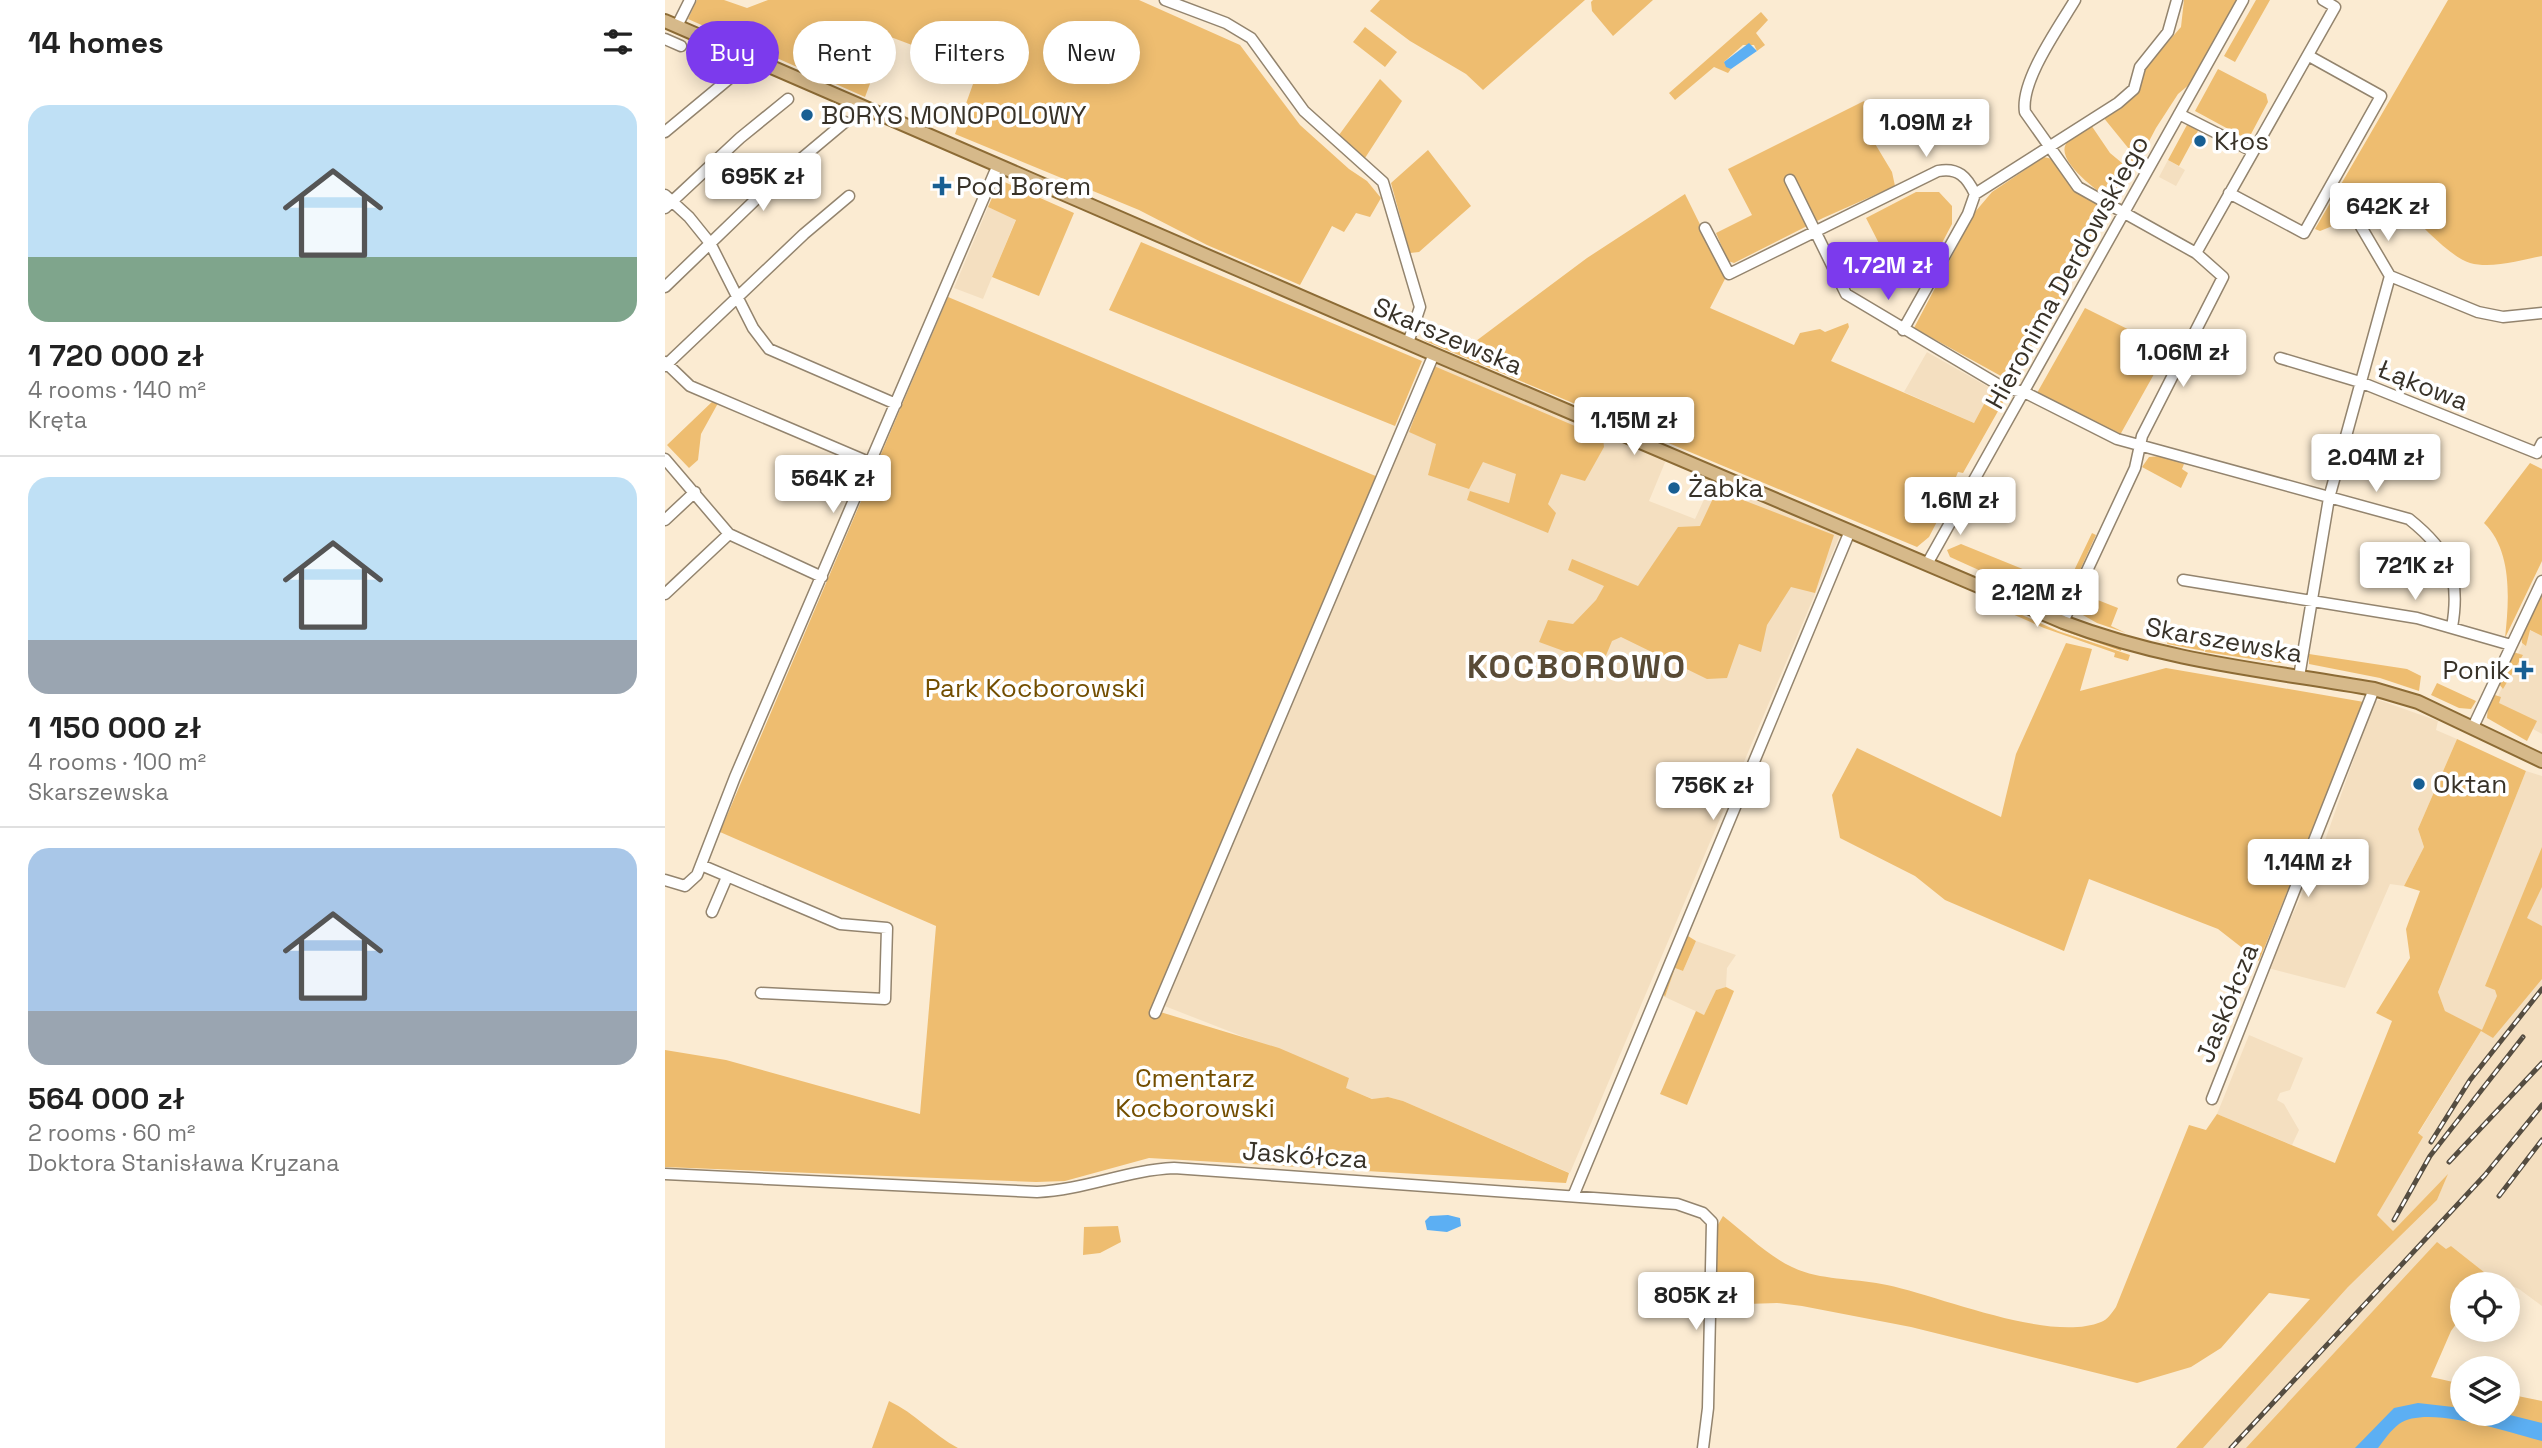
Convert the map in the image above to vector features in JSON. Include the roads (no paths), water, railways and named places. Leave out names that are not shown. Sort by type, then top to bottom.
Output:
[{"type":"main road","name":"Skarszewska","points":[[671,23],[997,167],[2063,622],[2113,641],[2163,654],[2374,689],[2407,698],[2542,761]]},
{"type":"street","points":[[671,23],[690,0]]},
{"type":"street","points":[[1165,0],[1226,23],[1251,38],[1304,111],[1383,182],[1420,307],[1408,343]]},
{"type":"street","points":[[2063,622],[2136,468],[2142,436],[2223,277],[2196,253],[2078,187],[2025,112],[2024,104],[2047,45],[2075,0]]},
{"type":"street","points":[[1903,330],[1946,257],[1975,194],[2134,89],[2140,67],[2168,32],[2177,0]]},
{"type":"street","name":"Hieronima Derdowskiego","points":[[1927,565],[2243,0]]},
{"type":"street","points":[[2196,253],[2335,6],[2325,0]]},
{"type":"street","points":[[665,39],[681,47]]},
{"type":"street","points":[[2228,193],[2304,233],[2381,96],[2309,56]]},
{"type":"street","points":[[665,132],[723,84]]},
{"type":"street","points":[[788,99],[668,202],[710,243],[753,328],[769,349],[896,404]]},
{"type":"street","points":[[2179,114],[2252,152]]},
{"type":"street","points":[[665,287],[777,179],[845,122]]},
{"type":"street","points":[[665,880],[685,886],[699,870],[997,167]]},
{"type":"street","points":[[1705,228],[1729,274],[1937,171],[1950,168],[1961,174],[1975,194]]},
{"type":"street","points":[[1790,180],[1846,293],[1903,330],[2004,388],[2024,392],[2117,439],[2409,519],[2430,536],[2451,566],[2457,597],[2452,627]]},
{"type":"street","points":[[849,197],[804,234],[666,364],[690,386],[871,463]]},
{"type":"street","points":[[2360,225],[2390,276],[2478,312],[2516,317],[2542,313]]},
{"type":"street","points":[[2299,677],[2329,498],[2390,276]]},
{"type":"street","points":[[1155,1013],[1434,354]]},
{"type":"street","name":"Łąkowa","points":[[2280,358],[2360,382],[2537,453],[2542,443]]},
{"type":"street","points":[[665,459],[729,534],[822,577]]},
{"type":"street","points":[[665,520],[695,492]]},
{"type":"street","points":[[1574,1194],[1850,531]]},
{"type":"street","points":[[665,594],[729,534]]},
{"type":"street","points":[[2183,580],[2417,618],[2511,645]]},
{"type":"street","points":[[2473,727],[2542,581]]},
{"type":"street","name":"Jaskółcza","points":[[2212,1099],[2374,689]]},
{"type":"street","points":[[699,870],[727,877],[839,925],[887,928],[885,999],[761,993]]},
{"type":"street","points":[[712,912],[727,877]]},
{"type":"street","name":"Jaskółcza","points":[[665,1174],[1037,1192],[1063,1191],[1153,1169],[1174,1168],[1574,1194],[1677,1204],[1710,1217],[1713,1266],[1708,1408],[1703,1448]]},
{"type":"water","points":[[1749,43],[1757,51],[1731,69],[1726,67],[1724,62]]},
{"type":"water","points":[[1448,1215],[1460,1218],[1461,1226],[1447,1232],[1427,1230],[1425,1221],[1430,1216]]},
{"type":"water","points":[[2418,1403],[2450,1407],[2450,1418],[2412,1419],[2399,1424],[2378,1448],[2355,1448],[2394,1408]]},
{"type":"water","points":[[2520,1418],[2542,1423],[2542,1441],[2486,1426],[2520,1426]]},
{"type":"railway","points":[[2431,1142],[2470,1080],[2542,989]]},
{"type":"railway","points":[[2394,1220],[2430,1156],[2523,1037]]},
{"type":"railway","points":[[2449,1162],[2542,1063]]},
{"type":"railway","points":[[2231,1448],[2485,1175],[2542,1105]]},
{"type":"railway","points":[[2499,1196],[2542,1140]]},
{"type":"place","name":"BORYS MONOPOLOWY","points":[[807,115]]},
{"type":"place","name":"Kłos","points":[[2200,141]]},
{"type":"place","name":"Pod Borem","points":[[942,186]]},
{"type":"place","name":"Żabka","points":[[1674,488]]},
{"type":"place","name":"Ponik","points":[[2524,670]]},
{"type":"place","name":"Oktan","points":[[2419,784]]},
{"type":"district","name":"KOCBOROWO","points":[[1577,667]]},
{"type":"park label","name":"Park Kocborowski","points":[[1035,688]]},
{"type":"park label","name":"Cmentarz Kocborowski","points":[[1195,1093]]}]
